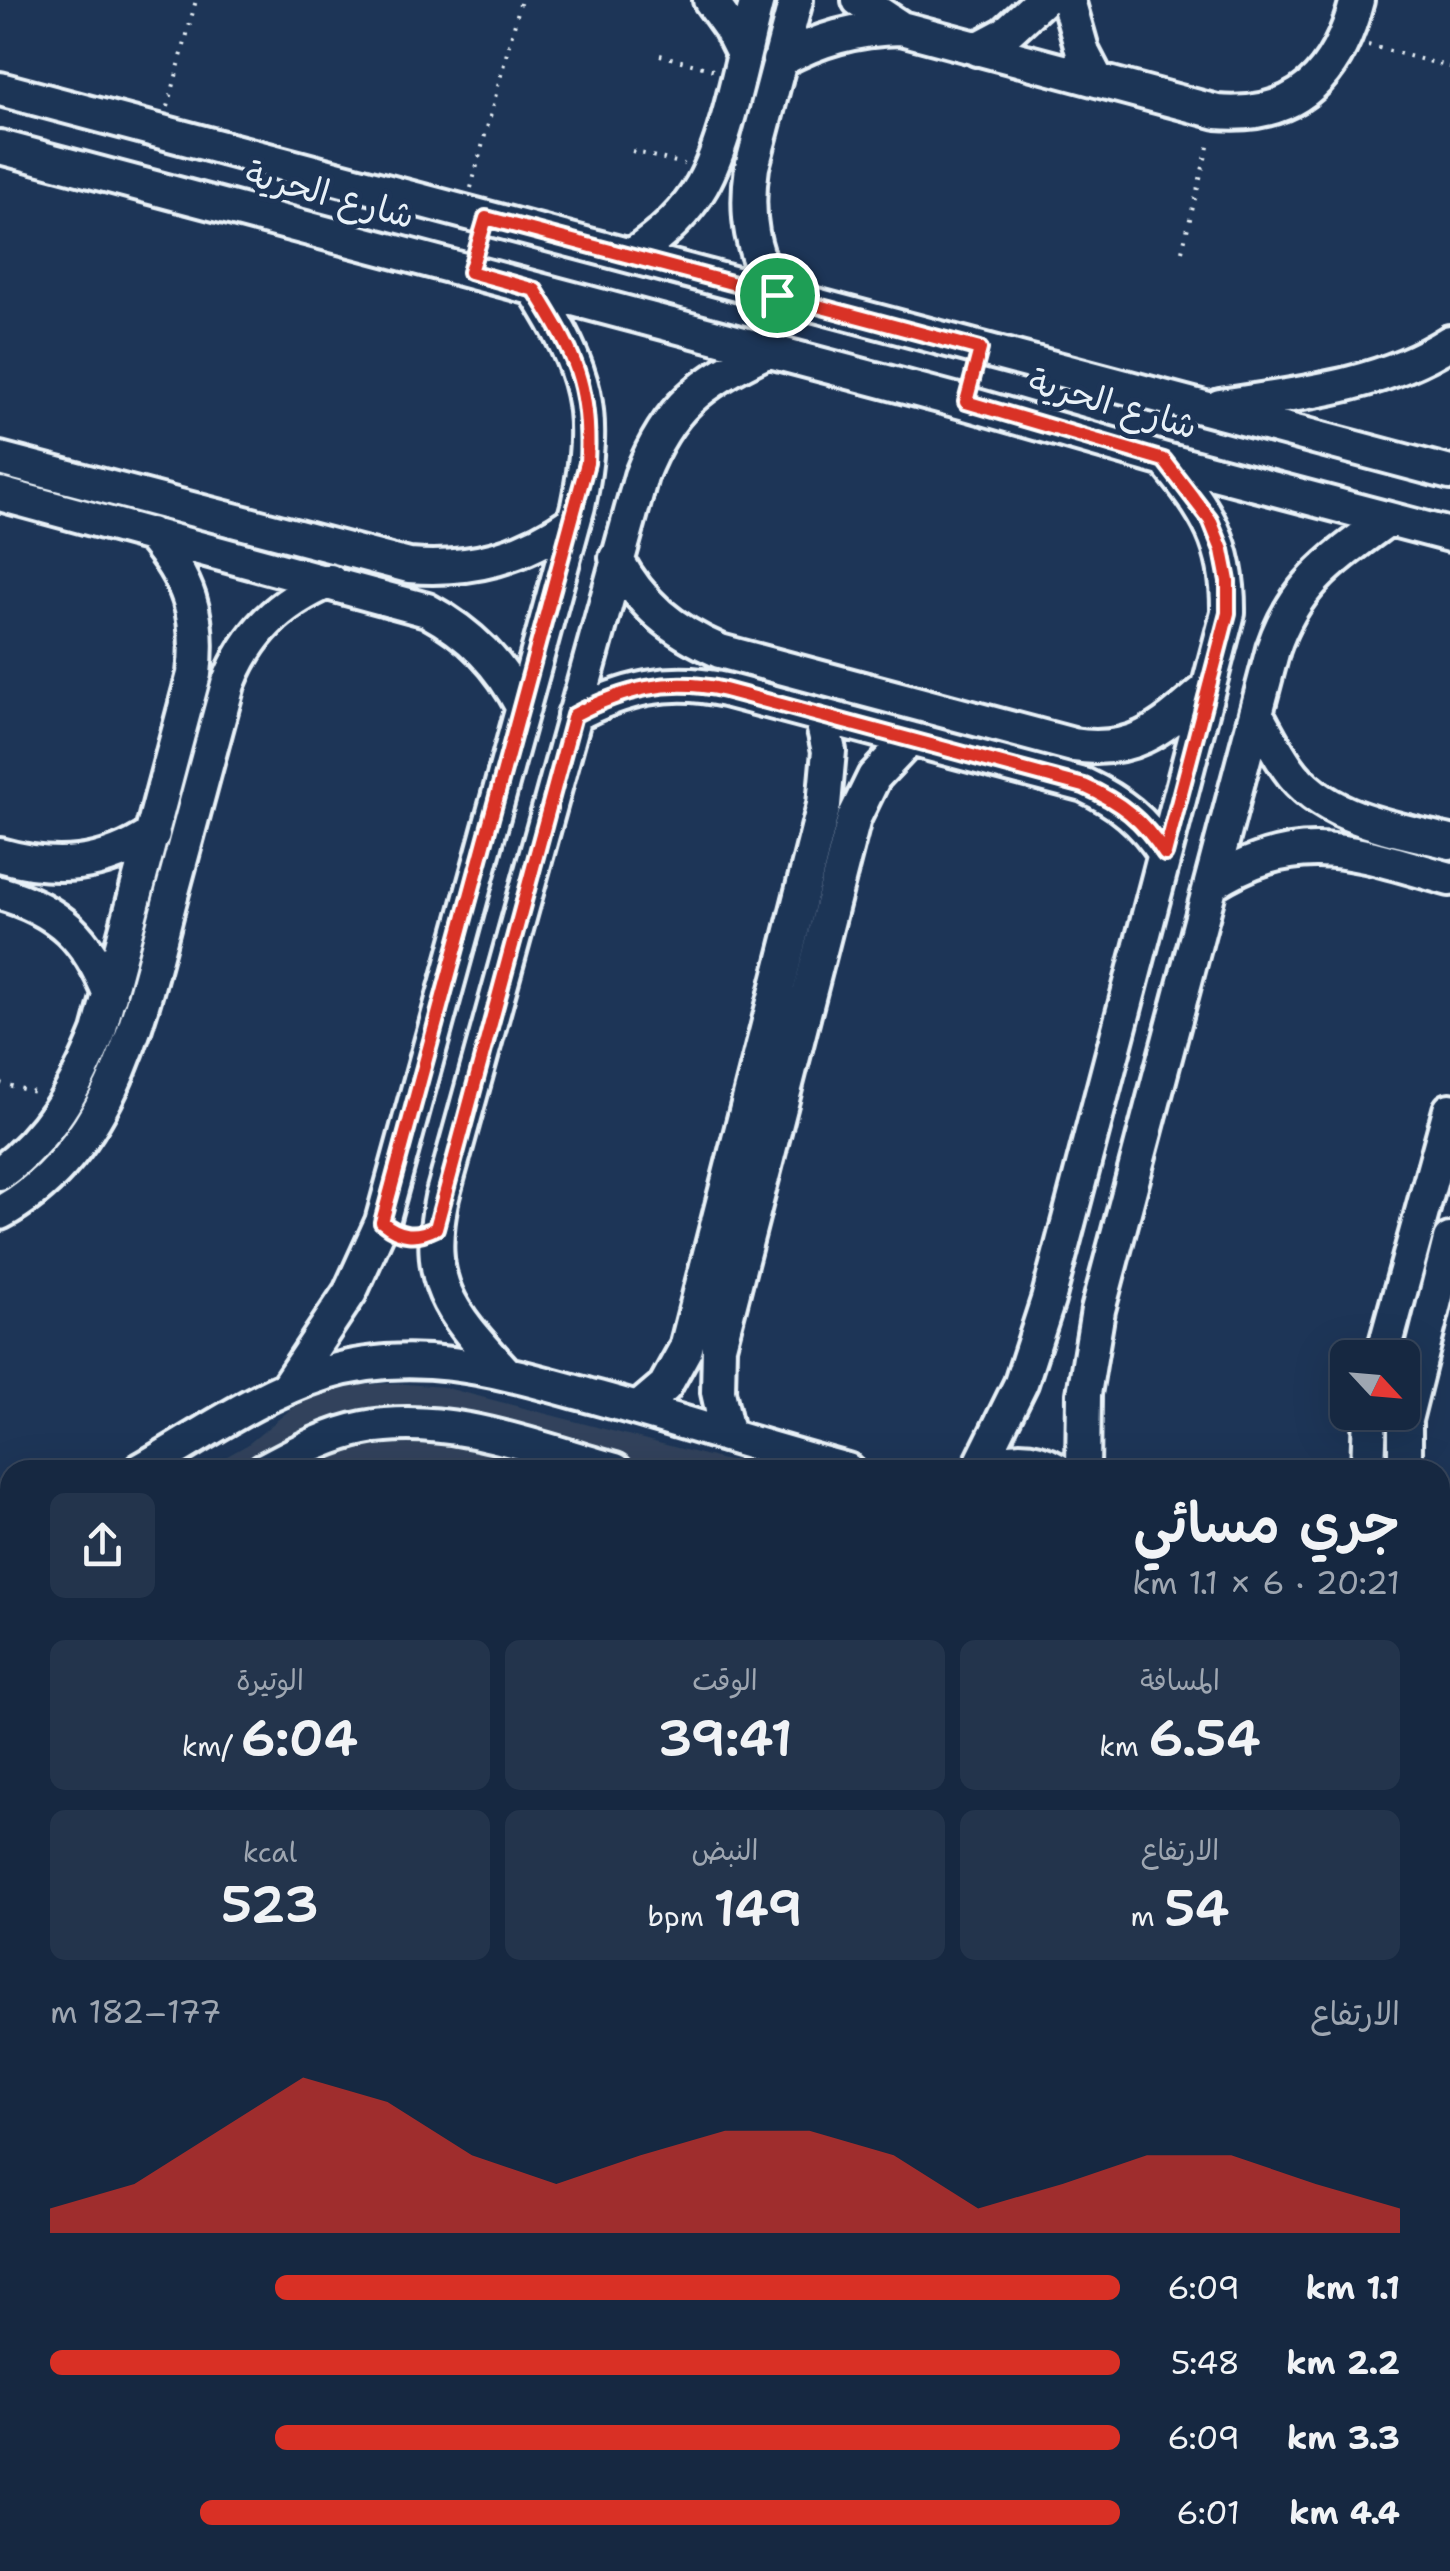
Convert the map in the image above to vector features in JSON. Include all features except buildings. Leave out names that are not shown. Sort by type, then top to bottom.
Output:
[{"type":"street","points":[[710,0],[730,28],[743,123],[764,120]]},
{"type":"street","points":[[632,256],[657,239],[682,214],[708,170],[757,0]]},
{"type":"street","points":[[777,295],[764,275],[749,222],[752,167],[796,0]]},
{"type":"street","points":[[859,0],[901,28],[1217,112],[1245,115],[1296,98],[1316,82],[1346,39],[1357,0]]},
{"type":"street","points":[[977,49],[1005,34],[1042,0]]},
{"type":"street","points":[[1068,0],[1082,53],[1097,80]]},
{"type":"street","points":[[780,62],[808,45],[838,34],[901,28]]},
{"type":"street","name":"شارع الحرية","points":[[0,88],[1447,471]]},
{"type":"street","name":"شارع الحرية","points":[[0,146],[966,402],[1164,460],[1450,535]]},
{"type":"street","points":[[470,272],[475,215]]},
{"type":"street","points":[[286,1388],[350,1292],[382,1222],[576,513],[587,463],[589,418],[581,375],[564,335],[535,290]]},
{"type":"street","points":[[1206,408],[1362,380],[1410,363],[1450,342]]},
{"type":"street","points":[[966,402],[980,349]]},
{"type":"street","points":[[505,1372],[450,1306],[435,1254],[436,1228],[627,517],[654,444],[672,414],[697,390],[726,370],[767,351]]},
{"type":"street","points":[[983,1460],[1022,1382],[1048,1300],[1224,632],[1228,581],[1222,550],[1210,520],[1164,460]]},
{"type":"street","points":[[523,708],[510,683],[474,640],[427,610],[12,497],[16,463],[409,566],[468,567],[496,561],[537,544],[586,501],[614,503],[627,517]]},
{"type":"street","points":[[1083,1460],[1084,1394],[1098,1310],[1273,649],[1294,603],[1312,578],[1388,518]]},
{"type":"street","points":[[0,1214],[46,1180],[66,1101],[85,1068],[110,994],[194,674],[198,643],[185,584],[170,557],[150,534]]},
{"type":"street","points":[[616,558],[630,584],[669,625],[720,651],[1094,748],[1139,740],[1160,729],[1208,688]]},
{"type":"street","points":[[401,600],[414,586],[409,566]]},
{"type":"street","points":[[0,1173],[58,1142],[101,1107],[130,1045],[228,684],[250,639],[266,620],[285,604],[330,581]]},
{"type":"street","points":[[1224,632],[1244,621],[1255,622],[1265,628],[1273,649]]},
{"type":"street","points":[[712,687],[710,668],[720,651]]},
{"type":"street","points":[[194,674],[217,673],[228,684]]},
{"type":"street","points":[[574,715],[606,698],[640,688],[676,684],[712,687],[1084,786],[1115,800],[1135,815],[1165,854]]},
{"type":"street","points":[[1256,713],[1289,770],[1325,803],[1375,822],[1450,842]]},
{"type":"street","points":[[638,1409],[665,1386],[686,1348],[824,805],[829,751],[821,716]]},
{"type":"street","points":[[728,1436],[718,1392],[719,1346],[854,818],[874,778],[910,739]]},
{"type":"street","points":[[1084,786],[1095,773],[1094,748]]},
{"type":"street","points":[[1366,856],[1365,838],[1375,822]]},
{"type":"street","points":[[14,859],[81,865],[132,849],[153,834]]},
{"type":"street","points":[[1211,884],[1268,855],[1299,849],[1330,849],[1450,878]]},
{"type":"street","points":[[9,896],[32,879],[14,859]]},
{"type":"street","points":[[9,896],[50,913],[77,935],[97,963],[110,994]]},
{"type":"street","points":[[1144,934],[1194,946]]},
{"type":"street","points":[[1387,1340],[1450,1110]]},
{"type":"street","points":[[382,1222],[392,1230],[414,1236],[436,1228]]},
{"type":"street","points":[[1405,1460],[1405,1420],[1438,1320],[1450,1240]]},
{"type":"street","points":[[1048,1300],[1071,1316],[1085,1316],[1098,1310]]},
{"type":"street","points":[[161,1460],[286,1388],[339,1370],[394,1359],[449,1362],[505,1372],[805,1460]]},
{"type":"street","points":[[285,1460],[333,1437],[397,1424],[463,1430],[578,1460]]},
{"type":"street","points":[[1368,1460],[1369,1430]]},
{"type":"street","points":[[998,1460],[1033,1460]]},
{"type":"path","points":[[162,132],[196,0]]},
{"type":"path","points":[[475,215],[521,0]]},
{"type":"path","points":[[1346,39],[1450,67]]},
{"type":"path","points":[[660,56],[736,80]]},
{"type":"path","points":[[1182,251],[1217,112]]},
{"type":"path","points":[[632,151],[708,170]]},
{"type":"path","points":[[0,1082],[66,1101]]},
{"type":"shaded area","points":[[394,1383],[443,1387],[724,1460],[220,1460],[247,1445],[297,1404],[347,1386]]},
{"type":"route","points":[[486,218],[777,295],[980,349],[966,402],[1164,460],[1192,494],[1210,520],[1222,550],[1228,581],[1228,613],[1165,854],[1135,815],[1115,800],[1068,781],[712,687],[676,684],[640,688],[606,698],[574,715],[436,1228],[414,1236],[392,1230],[382,1222],[587,463],[589,418],[581,375],[564,335],[535,290],[470,272],[486,218]]}]
